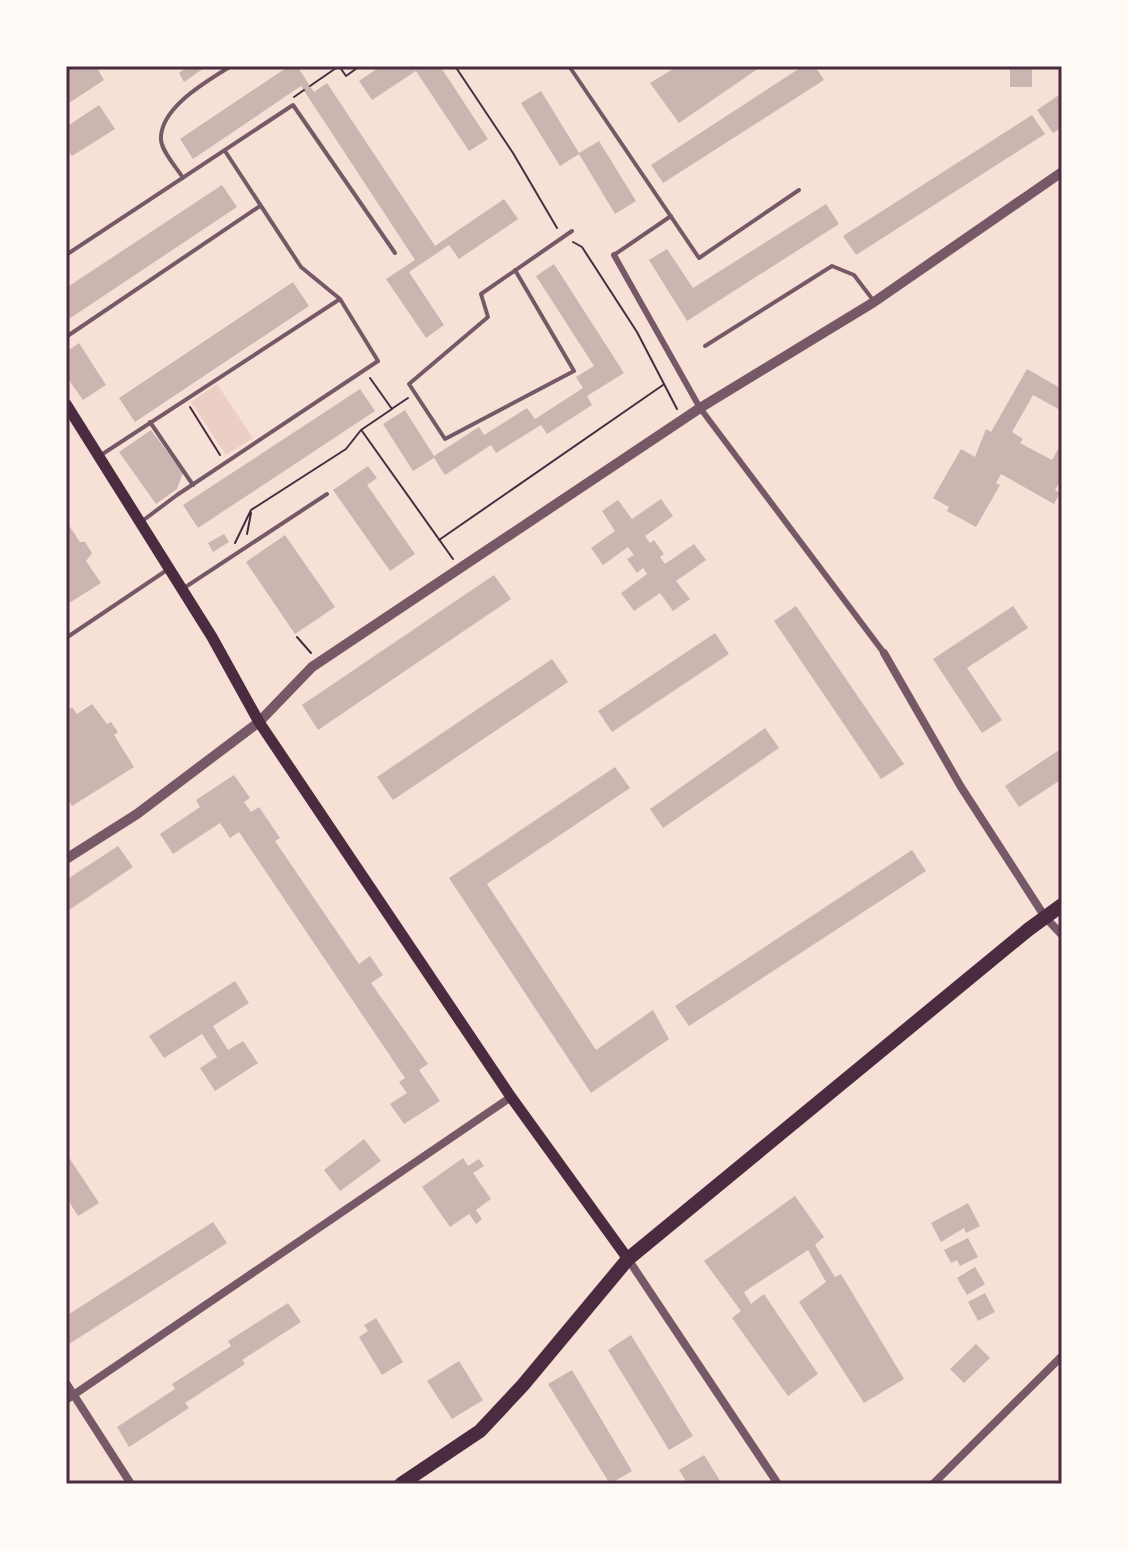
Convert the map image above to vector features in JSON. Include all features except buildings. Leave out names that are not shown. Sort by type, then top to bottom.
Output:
[{"type":"highway","points":[[401,1484],[480,1431],[523,1385],[628,1259],[1062,905]]},
{"type":"main road","points":[[66,404],[212,637],[259,722],[511,1097],[628,1259]]},
{"type":"street","points":[[66,859],[137,814],[259,722],[312,667],[700,408],[874,302],[1062,172]]},
{"type":"street","points":[[614,255],[700,408],[884,653],[961,787],[1045,917],[1062,935]]},
{"type":"street","points":[[70,1397],[511,1097]]},
{"type":"street","points":[[628,1259],[778,1484]]},
{"type":"street","points":[[933,1484],[1062,1356]]},
{"type":"street","points":[[66,1383],[70,1397],[131,1484]]},
{"type":"lane","points":[[183,178],[161,143],[163,124],[188,94],[231,66]]},
{"type":"lane","points":[[569,66],[699,258],[799,190]]},
{"type":"lane","points":[[66,255],[293,105],[395,253]]},
{"type":"lane","points":[[139,524],[378,361],[340,299],[301,267],[225,151]]},
{"type":"lane","points":[[66,337],[260,206]]},
{"type":"lane","points":[[614,255],[671,216]]},
{"type":"lane","points":[[515,270],[574,371],[445,439],[409,384],[488,317],[481,294],[515,270],[564,237],[572,231]]},
{"type":"lane","points":[[705,346],[832,266],[854,275],[874,302]]},
{"type":"lane","points":[[99,457],[340,299]]},
{"type":"lane","points":[[150,422],[193,485]]},
{"type":"lane","points":[[182,589],[327,494]]},
{"type":"lane","points":[[66,638],[169,569]]},
{"type":"path","points":[[310,86],[339,66],[346,76],[360,66]]},
{"type":"path","points":[[455,66],[564,237]]},
{"type":"path","points":[[582,247],[637,332],[678,410]]},
{"type":"path","points":[[365,371],[392,409]]},
{"type":"path","points":[[439,540],[664,385]]},
{"type":"path","points":[[236,542],[251,510],[346,449],[361,430],[415,393]]},
{"type":"path","points":[[185,399],[225,463]]},
{"type":"path","points":[[361,430],[453,559]]},
{"type":"path","points":[[297,637],[311,653]]},
{"type":"shaded area","points":[[217,384],[253,438],[226,455],[191,402]]}]
